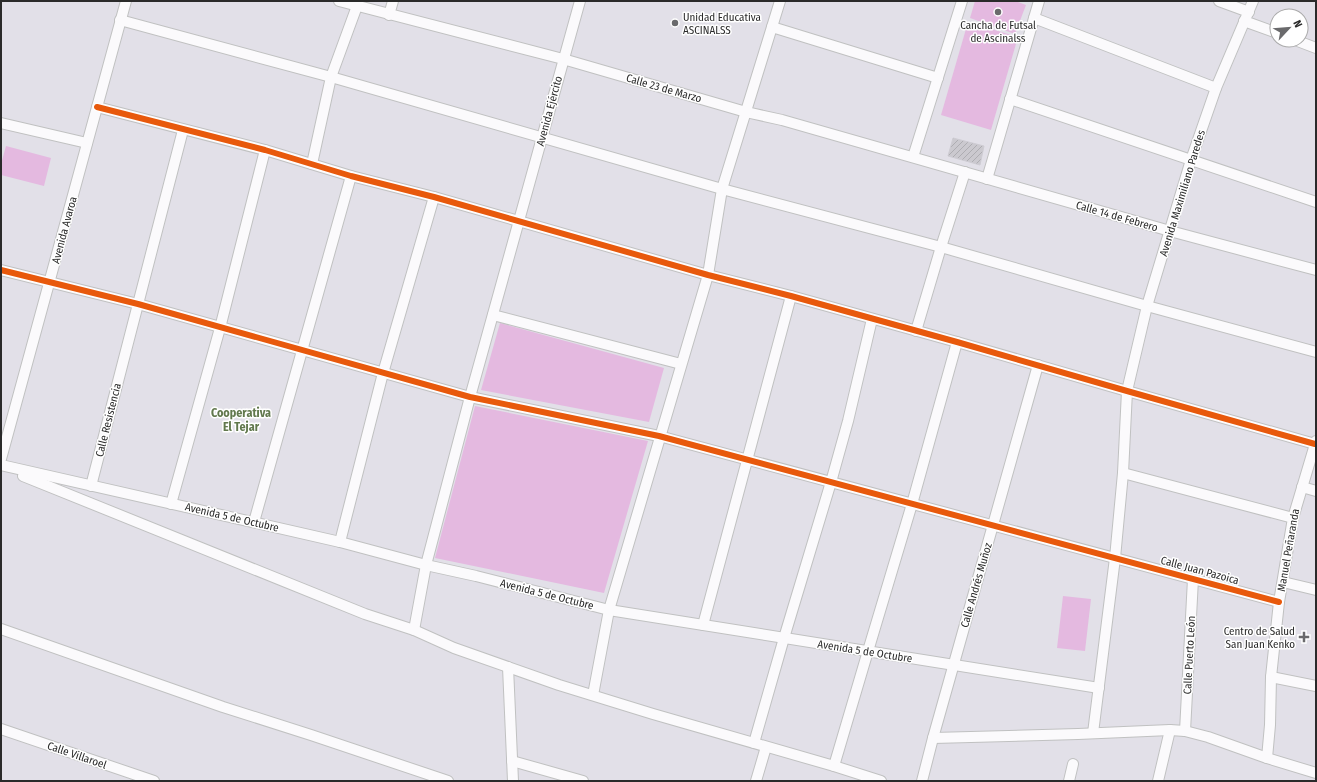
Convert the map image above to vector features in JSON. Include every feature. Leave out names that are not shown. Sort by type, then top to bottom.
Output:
[{"type":"street","name":"Avenida Avaroa","points":[[1,459],[126,1]]},
{"type":"street","name":"Calle 23 de Marzo","points":[[339,1],[563,59],[987,179]]},
{"type":"street","points":[[389,14],[393,1]]},
{"type":"street","name":"Avenida Ejército","points":[[414,630],[426,565],[470,397],[580,1]]},
{"type":"street","points":[[593,695],[609,610],[659,436],[708,275],[722,189],[780,1]]},
{"type":"street","points":[[913,158],[962,1]]},
{"type":"street","points":[[987,179],[1039,1]]},
{"type":"street","points":[[1219,1],[1269,29]]},
{"type":"street","name":"Avenida Maximiliano Paredes","points":[[1093,733],[1115,558],[1123,473],[1127,391],[1147,306],[1191,160],[1216,88],[1253,1]]},
{"type":"street","points":[[312,164],[331,76],[357,6]]},
{"type":"street","points":[[1034,18],[1216,88]]},
{"type":"street","points":[[120,20],[331,76],[722,189],[941,246],[1147,306],[1316,352]]},
{"type":"street","points":[[772,27],[938,78]]},
{"type":"street","points":[[1010,99],[1316,202]]},
{"type":"street","points":[[97,107],[265,150],[351,176],[708,275],[791,296],[1315,443]]},
{"type":"street","points":[[2,126],[87,143]]},
{"type":"street","name":"Calle Resistencia","points":[[91,486],[183,130]]},
{"type":"street","points":[[171,504],[220,328],[265,150]]},
{"type":"street","points":[[916,331],[965,172]]},
{"type":"street","points":[[254,522],[351,176]]},
{"type":"street","name":"Calle 14 de Febrero","points":[[987,179],[1170,231],[1316,270]]},
{"type":"street","points":[[340,542],[383,373],[434,198]]},
{"type":"street","name":"Calle Juan Pazoica","points":[[1,270],[138,304],[470,397],[659,436],[1279,602]]},
{"type":"street","points":[[703,625],[791,296]]},
{"type":"street","points":[[493,315],[681,364]]},
{"type":"street","points":[[754,744],[848,421],[872,319]]},
{"type":"street","points":[[834,766],[912,504],[957,342]]},
{"type":"street","name":"Calle Andrés Muñoz","points":[[922,781],[1038,366]]},
{"type":"street","name":"Manuel Peñaranda","points":[[1267,758],[1270,725],[1271,677],[1279,602],[1292,518],[1315,443]]},
{"type":"street","points":[[1,466],[365,614],[414,630],[454,648],[593,695],[881,781]]},
{"type":"street","name":"Avenida 5 de Octubre","points":[[1,466],[340,542],[426,565],[476,576],[609,610],[1099,688]]},
{"type":"street","points":[[1123,473],[1292,518]]},
{"type":"street","points":[[1302,487],[1316,491]]},
{"type":"street","name":"Calle Puerto León","points":[[1185,730],[1193,579]]},
{"type":"street","points":[[1283,582],[1316,590]]},
{"type":"street","points":[[1,629],[222,707],[448,781]]},
{"type":"street","points":[[508,667],[513,781]]},
{"type":"street","points":[[1271,677],[1316,686]]},
{"type":"street","name":"Calle Villaroel","points":[[1,729],[154,781]]},
{"type":"street","points":[[1158,781],[1170,730]]},
{"type":"street","points":[[933,738],[1185,730],[1267,758],[1316,772]]},
{"type":"street","points":[[756,781],[766,747]]},
{"type":"street","points":[[512,761],[582,781]]},
{"type":"street","points":[[1069,781],[1073,764]]},
{"type":"shaded area","name":"Cancha de Futsal de Ascinalss","points":[[975,1],[1015,1],[1026,5],[1015,34],[970,18]]},
{"type":"shaded area","points":[[968,22],[1018,37],[991,130],[941,115]]},
{"type":"shaded area","points":[[6,146],[51,158],[44,186],[1,175],[1,164]]},
{"type":"shaded area","points":[[500,323],[664,368],[649,422],[481,390]]},
{"type":"shaded area","points":[[475,406],[648,441],[604,593],[435,558]]},
{"type":"shaded area","points":[[1063,596],[1091,599],[1085,651],[1057,648]]},
{"type":"building","points":[[953,138],[984,146],[980,165],[948,156]]},
{"type":"cycle path","points":[[97,107],[265,150],[351,176],[434,197],[708,275],[791,296],[957,342],[1315,444]]},
{"type":"cycle path","points":[[1,270],[138,304],[470,397],[659,436],[1279,602]]},
{"type":"place","name":"Cancha de Futsal de Ascinalss","points":[[998,12]]},
{"type":"place","name":"Unidad Educativa ASCINALSS","points":[[675,23]]},
{"type":"place","name":"Centro de Salud San Juan Kenko","points":[[1304,637]]},
{"type":"district","name":"Cooperativa El Tejar","points":[[241,420]]}]
